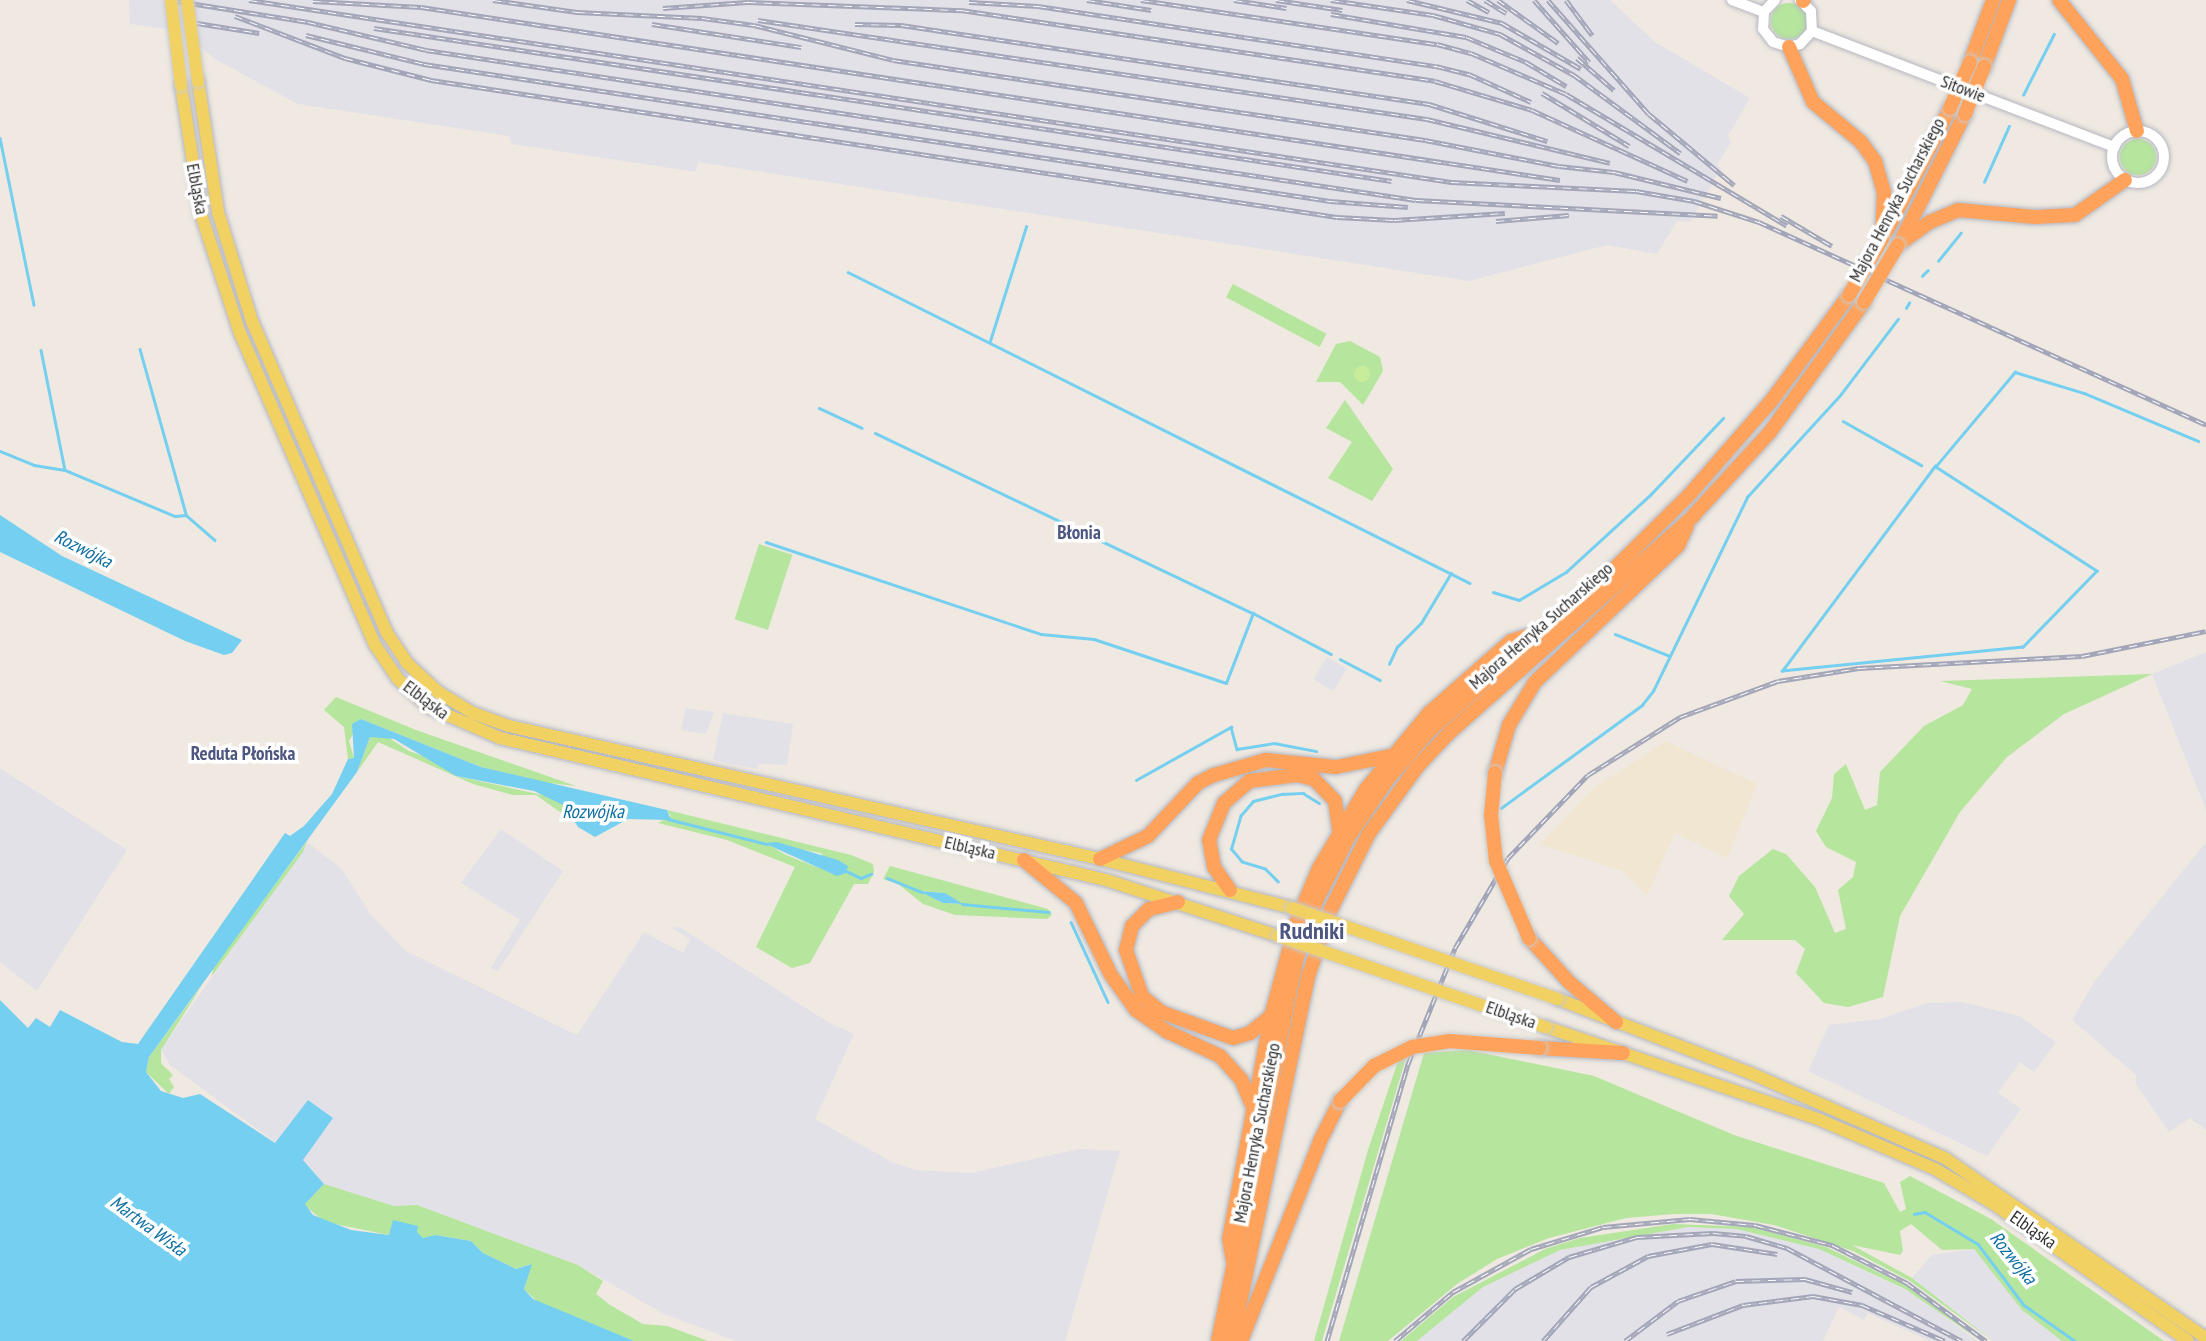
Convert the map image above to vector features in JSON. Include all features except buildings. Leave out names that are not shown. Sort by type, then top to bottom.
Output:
[{"type":"highway","name":"Majora Henryka Sucharskiego","points":[[1232,1341],[1309,974],[1330,911],[1356,857],[1396,794],[1448,733],[1693,516],[1770,432],[1864,302],[1898,245],[1965,114],[1993,0]]},
{"type":"highway","name":"Majora Henryka Sucharskiego","points":[[1219,1341],[1284,1010],[1316,901],[1361,817],[1408,754],[1474,688],[1619,564],[1709,474],[1773,400],[1849,295],[1882,239],[1951,108],[1978,65],[2009,0]]},
{"type":"highway","points":[[2059,0],[2122,79],[2137,131]]},
{"type":"highway","points":[[1788,47],[1813,102],[1861,142],[1875,161],[1884,192],[1882,239]]},
{"type":"highway","points":[[1898,245],[1930,222],[1958,210],[2043,218],[2075,215],[2096,204],[2125,180]]},
{"type":"highway","points":[[1616,1022],[1569,982],[1529,938],[1496,861],[1491,815],[1495,772],[1509,725],[1535,682],[1678,546],[1693,516]]},
{"type":"highway","points":[[1234,1272],[1229,1239],[1271,1016],[1297,920],[1339,831],[1390,756],[1429,713],[1511,641],[1541,631]]},
{"type":"highway","points":[[1100,859],[1148,836],[1198,783],[1214,775],[1266,760],[1336,767],[1390,756]]},
{"type":"highway","points":[[1230,890],[1214,867],[1209,840],[1224,803],[1249,781],[1297,775],[1314,779],[1335,801],[1339,831]]},
{"type":"highway","points":[[1024,860],[1076,902],[1111,975],[1136,1010],[1168,1032],[1220,1056],[1241,1079],[1254,1110]]},
{"type":"highway","points":[[1178,902],[1139,916],[1127,937],[1126,950],[1142,996],[1161,1012],[1233,1038],[1250,1033],[1271,1016]]},
{"type":"highway","points":[[1241,1341],[1340,1101],[1374,1066],[1412,1047],[1449,1041],[1623,1054]]},
{"type":"main road","name":"Elbląska","points":[[171,0],[201,214],[224,292],[374,645],[410,692],[445,718],[481,733],[1024,860],[1178,902],[1820,1120],[1935,1169],[1994,1204],[2188,1341]]},
{"type":"main road","name":"Elbląska","points":[[187,0],[209,168],[234,274],[377,613],[399,653],[422,680],[463,708],[509,726],[1230,890],[1292,908],[1558,999],[1796,1093],[1945,1158],[2206,1338]]},
{"type":"street","points":[[1732,0],[1764,12]]},
{"type":"street","points":[[1775,0],[1764,12],[1767,36],[1788,47],[1800,44],[1812,31],[1813,18],[1802,0]]},
{"type":"street","name":"Sitowie","points":[[1812,31],[2114,147]]},
{"type":"street","points":[[2137,131],[2158,140],[2164,156],[2162,167],[2143,183],[2125,180],[2113,166],[2114,147],[2121,138],[2137,131]]},
{"type":"shaded area","points":[[129,0],[1610,0],[1655,42],[1750,98],[1728,136],[1731,142],[1717,165],[1721,168],[1690,222],[1677,221],[1657,254],[1607,245],[1469,281],[698,162],[696,172],[512,144],[509,136],[298,104],[215,59],[181,31],[130,24]]},
{"type":"shaded area","points":[[2206,652],[2206,810],[2152,674]]},
{"type":"shaded area","points":[[1327,657],[1347,669],[1333,691],[1314,679]]},
{"type":"shaded area","points":[[686,708],[714,712],[706,734],[681,730]]},
{"type":"shaded area","points":[[723,713],[793,724],[787,765],[759,764],[757,769],[713,760]]},
{"type":"shaded area","points":[[1666,741],[1757,784],[1727,858],[1675,833],[1647,895],[1622,871],[1540,844],[1595,787]]},
{"type":"shaded area","points":[[0,768],[127,850],[37,991],[0,962]]},
{"type":"shaded area","points":[[501,829],[563,871],[498,971],[491,968],[520,920],[461,883]]},
{"type":"shaded area","points":[[2206,842],[2206,1130],[2190,1118],[2169,1132],[2136,1084],[2136,1075],[2072,1020],[2094,982]]},
{"type":"shaded area","points":[[308,843],[342,869],[371,915],[406,951],[577,1035],[644,932],[683,953],[690,939],[672,928],[679,927],[828,1022],[854,1034],[815,1119],[892,1162],[915,1170],[971,1173],[1079,1149],[1120,1151],[1065,1341],[736,1341],[664,1314],[578,1265],[417,1205],[394,1206],[324,1184],[303,1160],[332,1118],[308,1100],[276,1143],[170,1065],[161,1049]]},
{"type":"shaded area","points":[[1962,1002],[2019,1016],[2056,1042],[2034,1072],[2020,1062],[1998,1093],[2021,1109],[1987,1156],[1808,1071],[1829,1025],[1880,1019],[1927,1003]]},
{"type":"shaded area","points":[[1688,1227],[1736,1229],[1819,1249],[1916,1295],[1977,1341],[1930,1341],[1868,1313],[1864,1320],[1839,1307],[1823,1341],[1417,1341],[1483,1287],[1560,1250]]},
{"type":"shaded area","points":[[1974,1249],[2022,1310],[2062,1341],[1993,1341],[1912,1278],[1932,1255]]},
{"type":"green space","points":[[1789,3],[1802,8],[1807,21],[1802,34],[1789,39],[1776,34],[1771,21],[1776,8]]},
{"type":"green space","points":[[2138,139],[2150,145],[2156,157],[2150,169],[2138,175],[2126,169],[2120,157],[2126,145]]},
{"type":"green space","points":[[1233,284],[1327,334],[1320,347],[1226,297]]},
{"type":"green space","points":[[1350,341],[1380,357],[1383,371],[1363,405],[1340,382],[1316,382],[1336,344]]},
{"type":"green space","points":[[1359,366],[1365,366],[1370,374],[1368,380],[1359,382],[1354,377],[1354,371]]},
{"type":"green space","points":[[1345,400],[1393,469],[1372,501],[1328,478],[1352,442],[1326,428]]},
{"type":"green space","points":[[759,544],[792,555],[768,630],[735,619]]},
{"type":"green space","points":[[2152,674],[2064,714],[2007,757],[1960,812],[1900,916],[1883,997],[1848,1007],[1824,1003],[1796,973],[1805,949],[1795,940],[1722,940],[1744,914],[1729,896],[1739,876],[1773,849],[1786,854],[1815,887],[1835,933],[1846,929],[1838,890],[1853,877],[1856,862],[1826,847],[1816,831],[1832,798],[1834,774],[1846,764],[1865,810],[1877,805],[1880,772],[1924,726],[1963,705],[1972,689],[1940,681]]},
{"type":"green space","points":[[336,697],[416,730],[576,786],[540,782],[481,767],[361,719],[349,741],[354,758],[348,759],[344,727],[324,710]]},
{"type":"green space","points":[[386,736],[409,751],[435,760],[456,776],[547,796],[565,806],[574,822],[536,795],[513,795],[473,784],[378,742],[357,772],[370,737]]},
{"type":"green space","points":[[667,810],[851,855],[873,864],[874,872],[868,884],[854,884],[810,963],[792,968],[756,947],[795,867],[727,840],[658,823],[671,816]],"holes":[[[766,843],[821,853],[837,875],[786,855]]]},
{"type":"green space","points":[[308,840],[303,852],[212,976],[213,968]]},
{"type":"green space","points":[[890,866],[1048,909],[1052,915],[1047,919],[955,915],[923,904],[898,884],[883,879]],"holes":[[[921,891],[945,893],[961,904],[943,903]]]},
{"type":"green space","points":[[203,984],[161,1050],[161,1063],[173,1075],[169,1079],[174,1087],[169,1094],[146,1072],[149,1057]]},
{"type":"green space","points":[[1468,1050],[1594,1076],[1734,1135],[1884,1183],[1900,1212],[1906,1209],[1900,1182],[1910,1176],[1991,1219],[2164,1341],[2062,1341],[2022,1310],[1974,1249],[1942,1250],[1911,1224],[1900,1231],[1903,1251],[1900,1255],[1852,1245],[1912,1278],[1993,1341],[1910,1281],[1853,1251],[1774,1225],[1711,1214],[1674,1214],[1626,1218],[1549,1238],[1497,1259],[1457,1284],[1388,1341],[1339,1341],[1424,1053]]},
{"type":"green space","points":[[1406,1058],[1322,1341],[1314,1341],[1368,1150],[1398,1061]]},
{"type":"green space","points":[[324,1184],[394,1206],[417,1205],[578,1265],[603,1281],[596,1294],[610,1305],[643,1324],[667,1326],[708,1341],[634,1341],[539,1303],[524,1289],[531,1264],[516,1269],[483,1253],[471,1241],[435,1235],[423,1238],[394,1220],[389,1235],[325,1222],[304,1205]]},
{"type":"green space","points":[[1673,1224],[1752,1227],[1826,1247],[1907,1286],[1981,1341],[1905,1289],[1819,1249],[1736,1229],[1688,1227],[1560,1250],[1483,1287],[1417,1341],[1401,1341],[1453,1297],[1545,1249],[1580,1238]]},
{"type":"water","points":[[0,515],[62,556],[242,640],[232,653],[224,655],[185,641],[0,552]]},
{"type":"water","name":"Martwa Wisła","points":[[361,719],[481,767],[667,810],[671,820],[628,819],[595,837],[578,827],[565,806],[534,791],[456,776],[394,739],[370,737],[357,772],[149,1057],[146,1072],[161,1091],[183,1098],[200,1094],[275,1143],[308,1100],[333,1118],[303,1160],[324,1184],[305,1204],[313,1215],[351,1230],[389,1235],[393,1220],[418,1226],[417,1232],[423,1238],[435,1235],[471,1241],[483,1253],[516,1269],[532,1264],[524,1289],[533,1299],[634,1341],[0,1341],[0,1000],[28,1028],[36,1018],[50,1027],[60,1010],[122,1042],[138,1044],[285,833],[290,836],[304,826],[332,794],[348,759],[354,758],[352,724]]},
{"type":"water","points":[[777,842],[838,860],[848,866],[846,873],[837,876],[764,843]]},
{"type":"water","points":[[919,891],[945,893],[963,904],[943,903]]},
{"type":"waterway","points":[[2023,95],[2054,34]]},
{"type":"waterway","points":[[1984,182],[2009,126]]},
{"type":"waterway","points":[[0,138],[34,305]]},
{"type":"waterway","points":[[990,341],[1026,227]]},
{"type":"waterway","points":[[1938,261],[1961,233]]},
{"type":"waterway","points":[[1922,276],[1928,270]]},
{"type":"waterway","points":[[848,272],[1470,583]]},
{"type":"waterway","points":[[1906,308],[1909,303]]},
{"type":"waterway","points":[[1501,808],[1642,705],[1653,691],[1747,497],[1841,394],[1898,319]]},
{"type":"waterway","points":[[140,349],[186,514]]},
{"type":"waterway","points":[[41,350],[65,470]]},
{"type":"waterway","points":[[1936,466],[2015,372],[2084,393],[2198,441]]},
{"type":"waterway","points":[[819,408],[862,428]]},
{"type":"waterway","points":[[1493,592],[1519,600],[1566,572],[1650,495],[1723,418]]},
{"type":"waterway","points":[[1843,421],[1921,465]]},
{"type":"waterway","points":[[875,433],[1253,613],[1331,654]]},
{"type":"waterway","points":[[0,451],[34,465],[65,470],[175,516],[186,515],[215,540]]},
{"type":"waterway","points":[[1935,466],[2097,571],[2023,647],[1782,671],[1935,466]]},
{"type":"waterway","points":[[766,542],[1041,634],[1094,639],[1226,683],[1253,613]]},
{"type":"waterway","points":[[1389,664],[1397,647],[1421,623],[1451,573]]},
{"type":"waterway","points":[[1615,634],[1670,656]]},
{"type":"waterway","points":[[1340,659],[1380,680]]},
{"type":"waterway","points":[[1136,780],[1231,727],[1237,749],[1274,743],[1316,751]]},
{"type":"waterway","points":[[1278,882],[1265,869],[1242,862],[1231,849],[1241,815],[1253,801],[1282,794],[1303,793],[1319,803]]},
{"type":"waterway","name":"Rozwójka","points":[[668,819],[767,844]]},
{"type":"waterway","name":"Rozwójka","points":[[846,871],[861,878],[871,874]]},
{"type":"waterway","name":"Rozwójka","points":[[887,878],[922,892]]},
{"type":"waterway","name":"Rozwójka","points":[[962,904],[1049,912]]},
{"type":"waterway","points":[[1071,922],[1108,1002]]},
{"type":"waterway","name":"Rozwójka","points":[[1914,1214],[1925,1212],[1978,1244],[2024,1305],[2075,1341]]},
{"type":"railway","points":[[171,0],[308,22],[426,50],[1416,200],[1718,216]]},
{"type":"railway","points":[[249,0],[1451,182],[1636,191],[1694,201],[1759,222],[2206,425]]},
{"type":"railway","points":[[493,0],[577,12],[702,18],[754,25],[893,60],[1425,140],[1559,166],[1614,172],[1721,198]]},
{"type":"railway","points":[[1087,0],[1151,10]]},
{"type":"railway","points":[[1141,0],[1437,44],[1471,53],[1566,94],[1787,226]]},
{"type":"railway","points":[[1234,0],[1286,8]]},
{"type":"railway","points":[[1276,0],[1342,10]]},
{"type":"railway","points":[[1331,0],[1433,15],[1500,34],[1574,75],[1680,153]]},
{"type":"railway","points":[[1407,0],[1502,23],[1581,69]]},
{"type":"railway","points":[[1467,0],[1489,12]]},
{"type":"railway","points":[[1485,0],[1506,13]]},
{"type":"railway","points":[[1498,0],[1558,43]]},
{"type":"railway","points":[[1534,0],[1589,62]]},
{"type":"railway","points":[[1548,0],[1649,114],[1734,185]]},
{"type":"railway","points":[[1566,0],[1592,35]]},
{"type":"railway","points":[[313,1],[421,7],[1560,180]]},
{"type":"railway","points":[[663,8],[748,2],[961,10],[1435,81],[1532,110],[1688,181]]},
{"type":"railway","points":[[969,2],[1038,6],[1436,66],[1469,74],[1531,102]]},
{"type":"railway","points":[[1331,14],[1466,37],[1526,62],[1566,86]]},
{"type":"railway","points":[[235,16],[345,58],[431,80],[1337,217],[1394,220],[1505,213]]},
{"type":"railway","points":[[758,20],[1427,119],[1610,163]]},
{"type":"railway","points":[[197,23],[259,33]]},
{"type":"railway","points":[[652,24],[801,47]]},
{"type":"railway","points":[[855,24],[901,25],[1429,104],[1547,141]]},
{"type":"railway","points":[[374,28],[1392,181]]},
{"type":"railway","points":[[306,35],[424,64],[1330,201],[1408,207]]},
{"type":"railway","points":[[1577,58],[1614,90]]},
{"type":"railway","points":[[1542,93],[1629,146]]},
{"type":"railway","points":[[1496,221],[1569,215]]},
{"type":"railway","points":[[1781,216],[1832,246]]},
{"type":"railway","points":[[1327,1341],[1408,1064],[1455,948],[1508,858],[1588,775],[1680,717],[1778,681],[1859,668],[2082,656],[2206,631]]},
{"type":"railway","points":[[1395,1341],[1453,1292],[1531,1249],[1603,1227],[1690,1219],[1755,1225],[1832,1245],[1907,1283],[1986,1341]]},
{"type":"railway","points":[[1463,1341],[1515,1289],[1569,1257],[1637,1237],[1713,1233],[1746,1236],[1787,1248],[1962,1341]]},
{"type":"railway","points":[[1543,1341],[1591,1287],[1648,1256],[1712,1244],[1777,1254]]},
{"type":"railway","points":[[1625,1341],[1678,1301],[1736,1281],[1805,1279],[1852,1292]]},
{"type":"railway","points":[[1667,1334],[1743,1305],[1813,1296],[1862,1305],[1945,1341]]},
{"type":"district","name":"Błonia","points":[[1079,533]]},
{"type":"district","name":"Reduta Płońska","points":[[243,754]]},
{"type":"district","name":"Rudniki","points":[[1312,931]]}]
